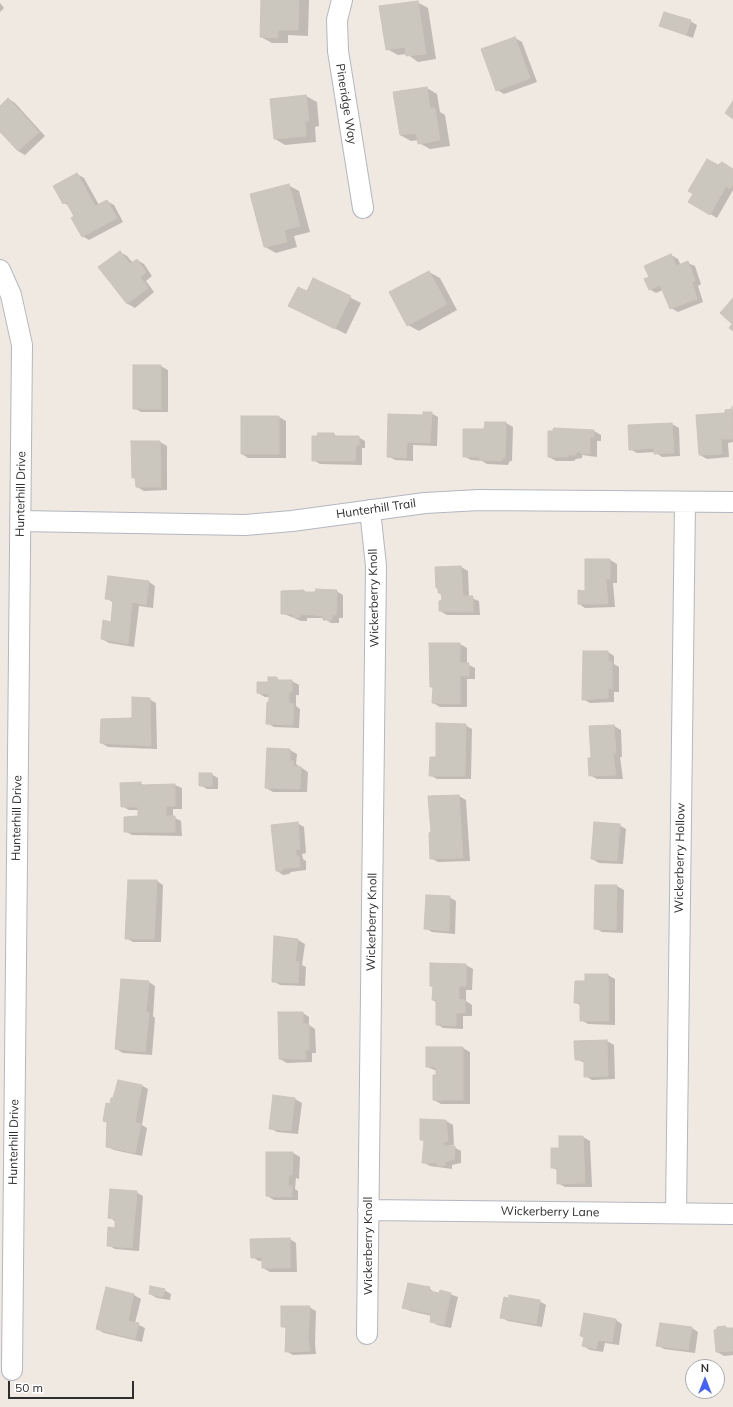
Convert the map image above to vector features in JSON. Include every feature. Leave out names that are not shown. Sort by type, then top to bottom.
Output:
[{"type":"street","name":"Pineridge Way","points":[[342,0],[336,20],[338,51],[364,208]]},
{"type":"street","name":"Hunterhill Drive","points":[[0,270],[11,295],[22,345],[20,521],[7,1166],[12,1370]]},
{"type":"street","name":"Hunterhill Trail","points":[[20,521],[245,525],[292,521],[425,503],[480,500],[733,502]]},
{"type":"street","name":"Wickerberry Hollow","points":[[676,1213],[684,502]]},
{"type":"street","name":"Wickerberry Knoll","points":[[367,1334],[376,566],[370,510]]},
{"type":"street","name":"Wickerberry Lane","points":[[368,1210],[733,1214]]},
{"type":"building","points":[[261,0],[299,0],[298,30],[278,30],[278,38],[260,37]]},
{"type":"building","points":[[418,1],[426,54],[406,56],[405,47],[386,50],[379,6]]},
{"type":"building","points":[[664,12],[691,20],[686,35],[659,26]]},
{"type":"building","points":[[515,37],[530,78],[496,91],[481,49]]},
{"type":"building","points":[[427,87],[430,108],[435,108],[440,140],[418,144],[416,133],[400,135],[393,92]]},
{"type":"building","points":[[306,95],[309,121],[305,121],[306,136],[274,139],[270,99]]},
{"type":"building","points":[[8,98],[39,132],[18,151],[0,132],[0,106]]},
{"type":"building","points":[[733,101],[733,119],[725,113]]},
{"type":"building","points":[[707,159],[718,165],[722,162],[733,169],[733,185],[730,189],[726,186],[710,215],[688,202],[693,194],[688,191]]},
{"type":"building","points":[[77,173],[95,206],[107,200],[117,218],[82,237],[71,218],[74,216],[66,202],[63,204],[53,186]]},
{"type":"building","points":[[289,184],[300,226],[284,230],[287,242],[264,247],[250,194]]},
{"type":"building","points":[[120,251],[130,264],[137,259],[146,272],[140,277],[148,288],[127,304],[98,267]]},
{"type":"building","points":[[671,254],[676,266],[688,261],[695,281],[692,282],[697,299],[670,309],[660,285],[649,290],[644,279],[649,277],[644,266]]},
{"type":"building","points":[[429,271],[447,304],[407,326],[389,292]]},
{"type":"building","points":[[313,278],[351,296],[335,329],[288,306],[298,287],[307,291]]},
{"type":"building","points":[[733,298],[733,331],[729,328],[732,324],[720,313]]},
{"type":"building","points":[[133,365],[161,365],[161,409],[133,409]]},
{"type":"building","points":[[732,407],[733,439],[721,439],[722,454],[699,455],[696,415],[725,413],[725,410],[732,409]]},
{"type":"building","points":[[423,412],[432,412],[430,443],[407,442],[406,458],[387,457],[388,414],[423,415]]},
{"type":"building","points":[[241,416],[279,416],[279,454],[241,454]]},
{"type":"building","points":[[485,422],[506,422],[505,458],[501,461],[479,460],[480,457],[463,457],[463,429],[484,429]]},
{"type":"building","points":[[672,423],[674,453],[654,454],[654,448],[629,450],[628,425]]},
{"type":"building","points":[[554,428],[594,430],[594,437],[590,437],[590,454],[581,454],[581,452],[576,452],[576,455],[569,455],[567,457],[548,457],[548,431],[552,431]]},
{"type":"building","points":[[318,433],[334,433],[334,436],[359,436],[359,445],[356,445],[355,461],[312,461],[312,436],[317,436]]},
{"type":"building","points":[[131,441],[160,441],[161,487],[136,487],[135,478],[132,478]]},
{"type":"building","points":[[585,559],[610,559],[610,579],[606,579],[608,604],[578,604],[578,590],[585,591]]},
{"type":"building","points":[[461,566],[463,596],[473,596],[473,612],[439,611],[439,601],[442,600],[441,593],[438,593],[438,588],[436,588],[435,567]]},
{"type":"building","points":[[108,576],[149,581],[146,605],[132,602],[128,644],[101,639],[103,620],[111,622],[113,600],[105,599]]},
{"type":"building","points":[[316,589],[337,590],[336,615],[332,615],[332,620],[323,620],[323,616],[300,614],[300,617],[293,617],[293,614],[281,614],[281,591],[304,590],[304,592],[315,592]]},
{"type":"building","points":[[429,643],[460,643],[460,663],[469,663],[469,676],[460,676],[460,704],[432,703],[433,687],[430,687]]},
{"type":"building","points":[[583,651],[608,651],[608,662],[612,662],[612,689],[608,688],[608,698],[582,700]]},
{"type":"building","points":[[268,677],[277,677],[277,680],[292,680],[292,692],[289,692],[289,703],[294,704],[293,725],[266,724],[269,694],[257,693],[257,682],[268,682]]},
{"type":"building","points":[[132,697],[150,698],[151,746],[100,743],[101,719],[132,718]]},
{"type":"building","points":[[436,723],[466,724],[465,776],[429,776],[430,757],[436,757]]},
{"type":"building","points":[[614,725],[616,753],[613,753],[616,775],[589,776],[588,758],[591,758],[589,726]]},
{"type":"building","points":[[267,748],[290,749],[290,761],[294,761],[293,766],[301,767],[300,789],[265,788]]},
{"type":"building","points":[[199,773],[212,773],[212,786],[199,786]]},
{"type":"building","points":[[141,782],[141,785],[175,784],[175,806],[166,806],[166,816],[175,816],[175,832],[124,832],[124,817],[138,816],[138,807],[121,807],[120,783]]},
{"type":"building","points":[[459,795],[463,858],[430,859],[429,833],[431,832],[428,796]]},
{"type":"building","points":[[298,822],[300,849],[296,850],[296,856],[299,856],[300,867],[284,868],[282,871],[276,871],[271,825]]},
{"type":"building","points":[[594,822],[620,824],[617,861],[591,859]]},
{"type":"building","points":[[128,880],[157,880],[154,939],[125,939]]},
{"type":"building","points":[[595,885],[617,885],[616,930],[594,929]]},
{"type":"building","points":[[426,895],[450,896],[449,931],[424,929]]},
{"type":"building","points":[[274,936],[298,939],[295,962],[299,962],[298,983],[272,982]]},
{"type":"building","points":[[430,963],[466,964],[466,986],[459,986],[459,999],[465,1000],[465,1013],[456,1013],[456,1026],[436,1025],[436,1000],[432,1000],[433,986],[430,986]]},
{"type":"building","points":[[585,974],[608,974],[609,1021],[580,1021],[580,1003],[574,1003],[575,981],[585,981]]},
{"type":"building","points":[[121,979],[149,981],[146,1012],[149,1013],[145,1052],[115,1049]]},
{"type":"building","points":[[278,1012],[303,1012],[303,1024],[309,1024],[309,1050],[305,1050],[306,1059],[279,1059]]},
{"type":"building","points":[[607,1040],[608,1076],[584,1077],[584,1060],[575,1060],[574,1041]]},
{"type":"building","points":[[426,1047],[463,1047],[463,1100],[433,1100],[433,1075],[436,1075],[436,1067],[426,1067]]},
{"type":"building","points":[[118,1080],[142,1085],[135,1122],[141,1124],[135,1153],[106,1147],[107,1122],[103,1121],[106,1103],[110,1104]]},
{"type":"building","points":[[273,1095],[295,1098],[291,1131],[269,1129]]},
{"type":"building","points":[[420,1119],[446,1120],[448,1141],[444,1142],[444,1146],[455,1146],[454,1159],[445,1162],[445,1166],[437,1166],[437,1163],[422,1163],[424,1140],[420,1140]]},
{"type":"building","points":[[559,1136],[583,1136],[585,1183],[557,1184],[557,1168],[551,1168],[551,1148],[559,1148]]},
{"type":"building","points":[[266,1152],[293,1152],[292,1175],[289,1175],[288,1186],[292,1186],[292,1197],[266,1196]]},
{"type":"building","points":[[110,1189],[137,1191],[132,1248],[107,1246],[108,1227],[115,1228],[115,1219],[108,1218]]},
{"type":"building","points":[[290,1238],[290,1268],[262,1268],[262,1257],[251,1258],[250,1239]]},
{"type":"building","points":[[408,1283],[430,1287],[429,1291],[439,1293],[440,1290],[451,1293],[444,1325],[430,1322],[431,1314],[402,1308]]},
{"type":"building","points":[[150,1286],[165,1289],[163,1297],[149,1294]]},
{"type":"building","points":[[106,1287],[134,1294],[128,1321],[139,1323],[135,1339],[96,1329]]},
{"type":"building","points":[[509,1295],[540,1300],[536,1324],[500,1318],[504,1297],[509,1298]]},
{"type":"building","points":[[281,1306],[310,1306],[308,1339],[310,1351],[285,1352],[286,1327],[281,1327]]},
{"type":"building","points":[[584,1313],[616,1319],[612,1342],[598,1340],[596,1349],[582,1346],[584,1337],[580,1336]]},
{"type":"building","points":[[660,1323],[692,1327],[688,1350],[656,1346]]},
{"type":"building","points":[[725,1326],[726,1328],[733,1328],[733,1351],[716,1352],[714,1330],[717,1329],[717,1327]]}]
